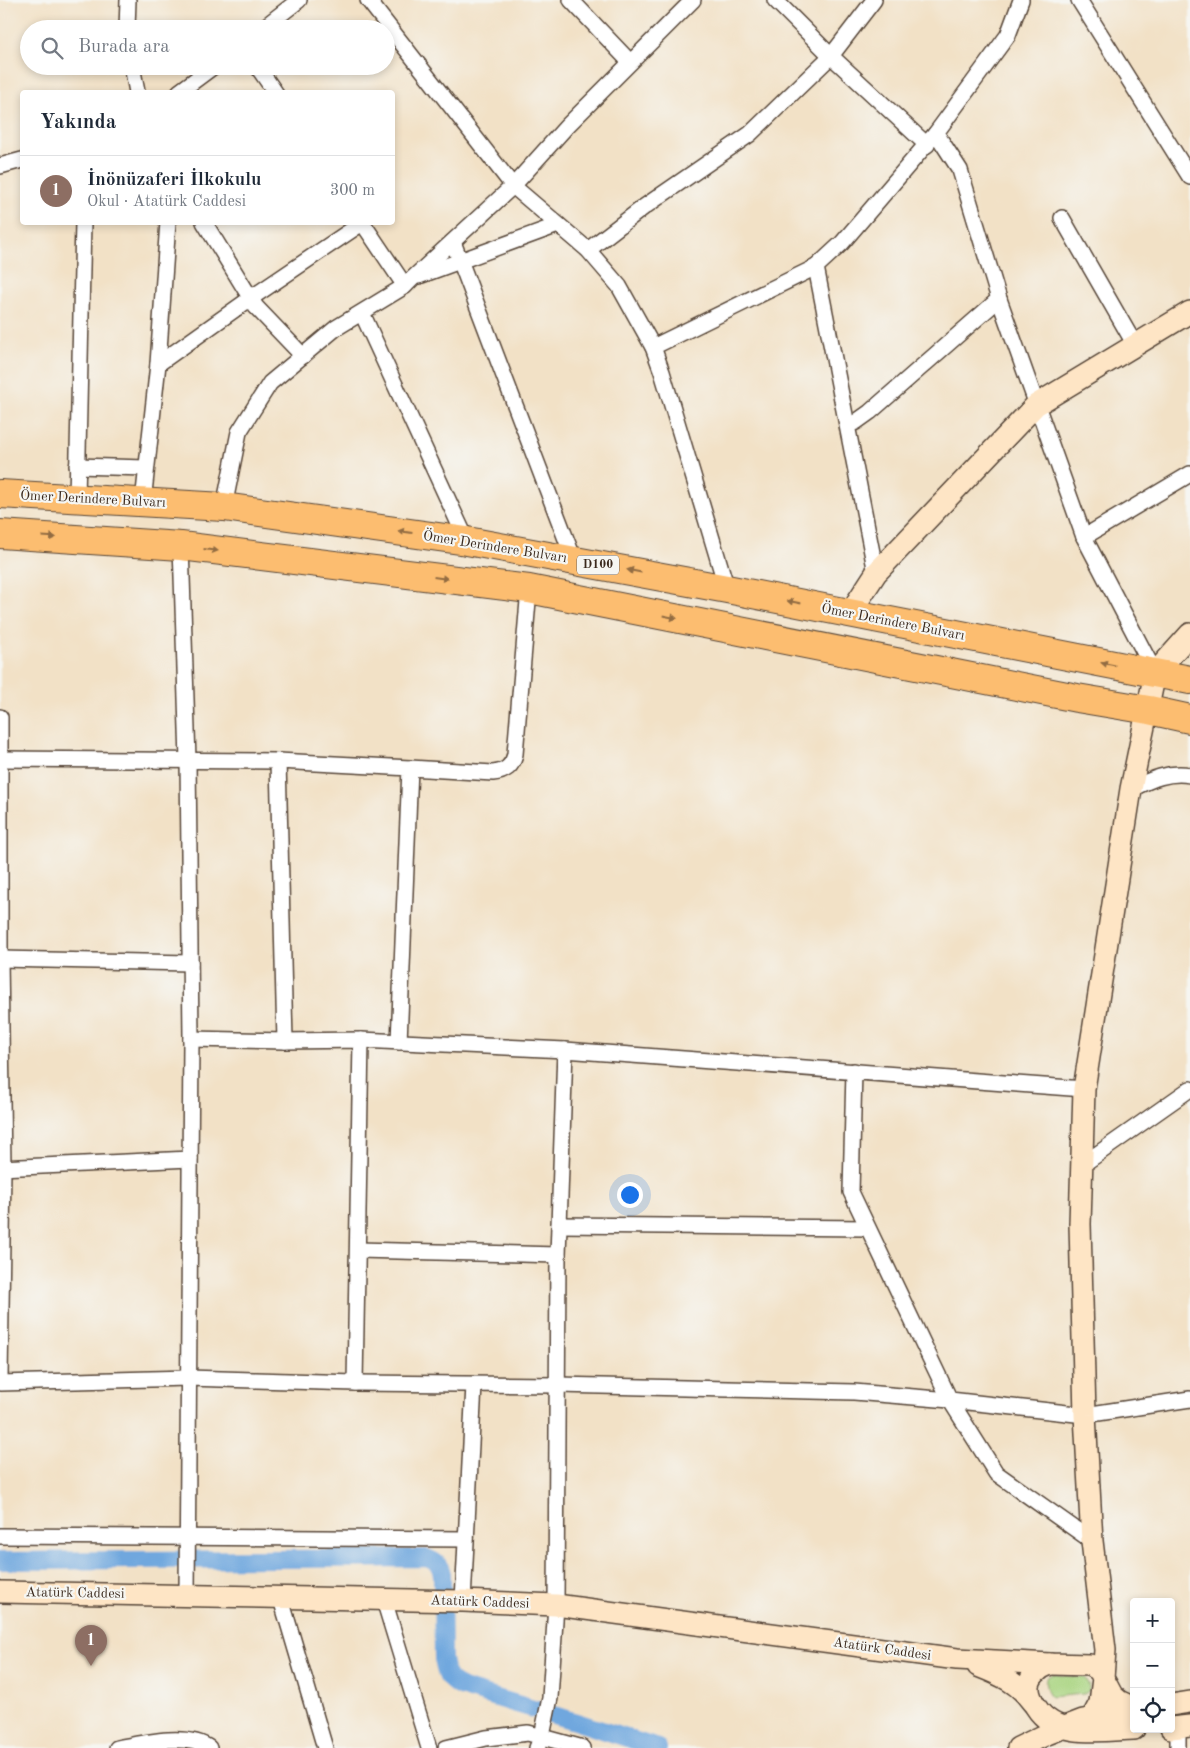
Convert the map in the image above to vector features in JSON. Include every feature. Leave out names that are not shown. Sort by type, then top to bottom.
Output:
[{"type":"highway","name":"Ömer Derindere Bulvarı","points":[[3,493],[224,507],[467,540],[1190,680]]},
{"type":"highway","points":[[0,534],[181,546],[529,589],[1190,719]]},
{"type":"street","points":[[127,20],[128,0]]},
{"type":"street","points":[[273,20],[299,0]]},
{"type":"street","points":[[368,0],[383,20]]},
{"type":"street","points":[[572,0],[630,62]]},
{"type":"street","points":[[224,507],[239,432],[270,383],[336,328],[409,282],[512,186],[567,126],[693,0]]},
{"type":"street","points":[[776,0],[832,56],[932,139],[960,170],[999,299],[1084,537],[1156,673]]},
{"type":"street","points":[[588,250],[644,207],[750,134],[832,56],[874,0]]},
{"type":"street","points":[[653,348],[816,267],[842,243],[932,139],[1008,35],[1021,0]]},
{"type":"street","points":[[1079,0],[1190,177]]},
{"type":"street","points":[[395,35],[512,186],[588,250],[619,286],[653,348],[727,589]]},
{"type":"street","points":[[134,75],[137,90]]},
{"type":"street","points":[[182,90],[202,75]]},
{"type":"street","points":[[263,75],[273,90]]},
{"type":"street","points":[[0,166],[20,161]]},
{"type":"street","points":[[1062,218],[1135,345]]},
{"type":"street","points":[[77,498],[83,225]]},
{"type":"street","points":[[143,502],[158,364],[168,225]]},
{"type":"street","points":[[206,225],[256,307],[303,356]]},
{"type":"street","points":[[158,364],[359,225]]},
{"type":"street","points":[[364,225],[409,282]]},
{"type":"street","points":[[409,282],[558,225]]},
{"type":"street","points":[[452,242],[574,560]]},
{"type":"street","points":[[816,267],[876,573]]},
{"type":"street","points":[[848,425],[870,412],[999,299]]},
{"type":"street","points":[[850,613],[876,573],[1036,405],[1190,312]]},
{"type":"street","points":[[362,313],[467,540]]},
{"type":"street","points":[[77,466],[146,468]]},
{"type":"street","points":[[1084,537],[1190,474]]},
{"type":"street","points":[[181,546],[188,760],[191,1039],[187,1595]]},
{"type":"street","points":[[0,759],[278,760],[493,773],[504,771],[511,766],[516,754],[529,589]]},
{"type":"street","points":[[1092,1718],[1100,1703],[1100,1664],[1085,1416],[1080,1224],[1084,1089],[1131,789],[1156,673],[1190,634]]},
{"type":"street","points":[[0,717],[2,1168],[0,1381],[188,1378],[356,1384],[558,1385],[854,1392],[950,1400],[1085,1416],[1190,1399]]},
{"type":"street","points":[[278,760],[285,1041]]},
{"type":"street","points":[[400,1042],[410,768]]},
{"type":"street","points":[[1131,789],[1156,777],[1190,775]]},
{"type":"street","points":[[0,959],[190,963]]},
{"type":"street","points":[[191,1039],[361,1040],[565,1050],[1084,1089]]},
{"type":"street","points":[[356,1384],[361,1040]]},
{"type":"street","points":[[540,1742],[550,1698],[556,1605],[558,1255],[565,1050]]},
{"type":"street","points":[[854,1071],[851,1192],[950,1400],[996,1473],[1092,1541]]},
{"type":"street","points":[[1082,1165],[1190,1089]]},
{"type":"street","points":[[2,1168],[190,1159]]},
{"type":"street","points":[[559,1226],[867,1228]]},
{"type":"street","points":[[358,1250],[558,1255]]},
{"type":"street","points":[[463,1601],[474,1385]]},
{"type":"street","points":[[0,1536],[466,1539]]},
{"type":"street","name":"Atatürk Caddesi","points":[[0,1592],[187,1595],[281,1599],[463,1601],[556,1605],[957,1659]]},
{"type":"street","points":[[281,1599],[325,1748]]},
{"type":"street","points":[[384,1600],[430,1748]]},
{"type":"street","points":[[957,1659],[1050,1664],[1100,1664]]},
{"type":"street","points":[[957,1659],[1009,1679],[1022,1689],[1047,1720],[1064,1727],[1086,1730],[1130,1729]]},
{"type":"street","points":[[1024,1745],[1035,1734],[1039,1723],[1036,1707],[1029,1692],[1031,1679],[1040,1669],[1050,1664]]},
{"type":"street","points":[[1100,1664],[1112,1695],[1130,1708]]},
{"type":"street","points":[[1175,1704],[1190,1702]]},
{"type":"street","points":[[1024,1745],[1064,1727],[1092,1718],[1130,1711]]},
{"type":"street","points":[[446,1748],[486,1738],[528,1733],[540,1742],[583,1748]]},
{"type":"street","points":[[117,1748],[185,1739],[199,1742],[209,1748]]},
{"type":"green space","points":[[1052,1674],[1085,1678],[1089,1691],[1084,1694],[1051,1697],[1047,1691],[1046,1678]]},
{"type":"waterway","points":[[0,1561],[427,1558],[437,1564],[442,1574],[443,1659],[446,1674],[450,1680],[463,1688],[658,1748]]},
{"type":"place","name":"İnönüzaferi İlkokulu","points":[[91,1666]]}]
